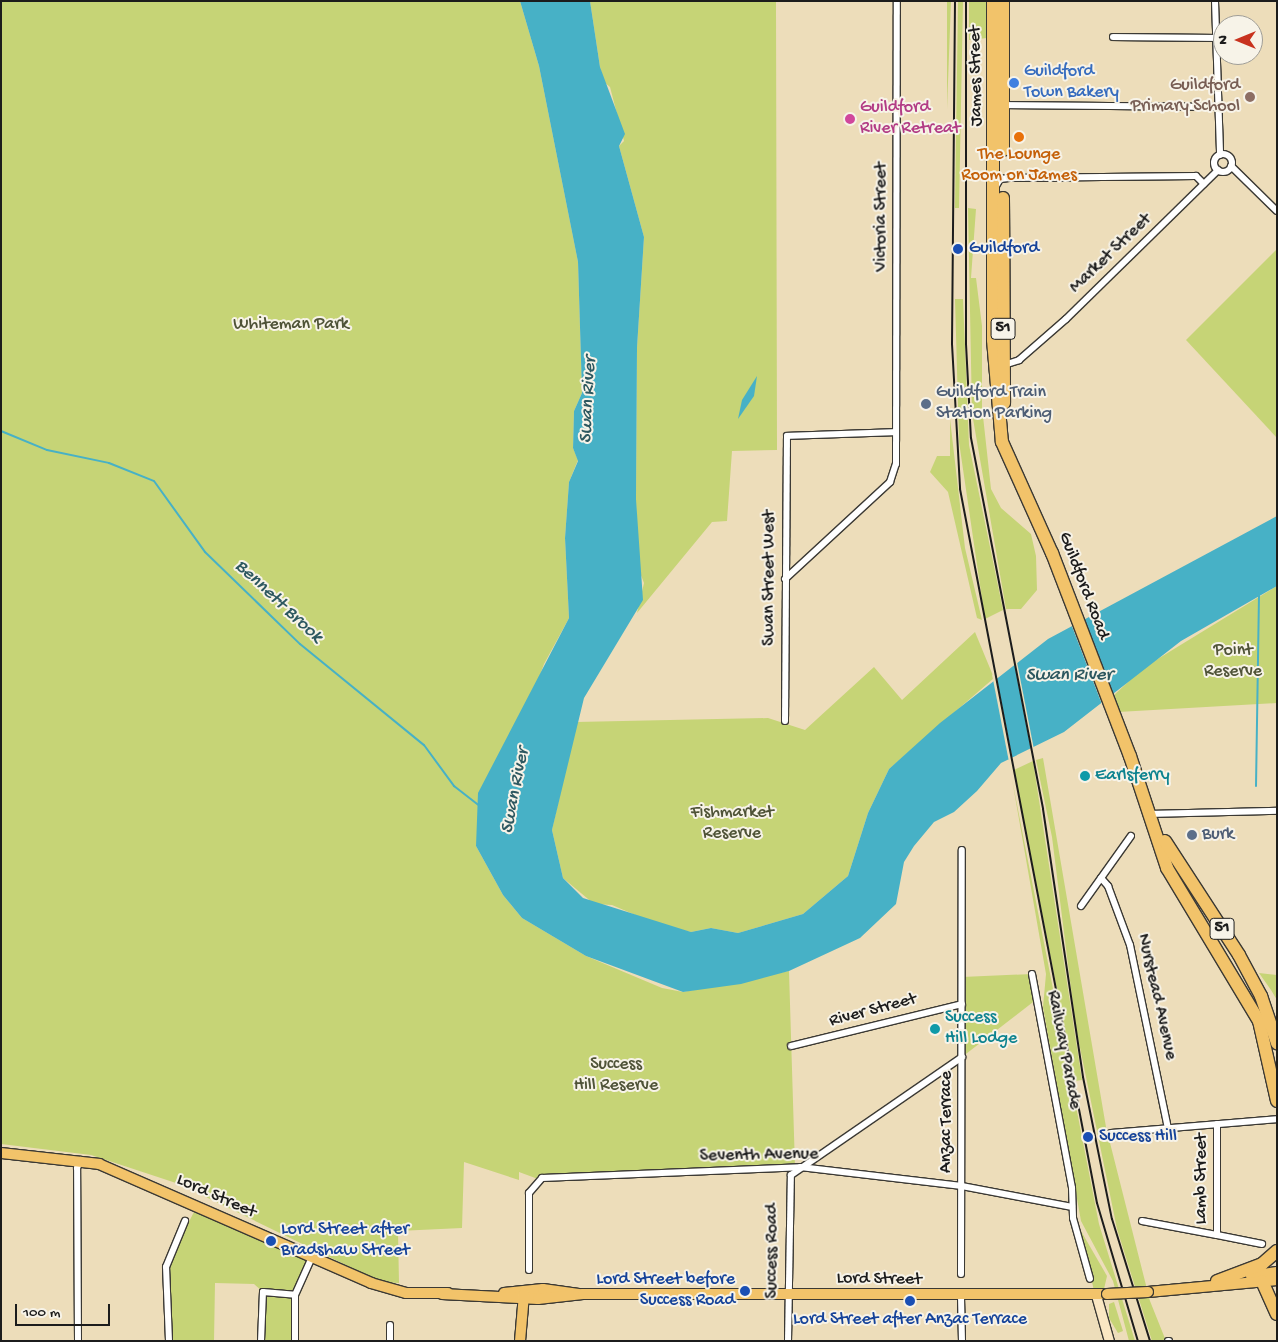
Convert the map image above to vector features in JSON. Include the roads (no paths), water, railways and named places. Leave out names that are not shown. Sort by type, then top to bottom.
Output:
[{"type":"highway","name":"James Street","points":[[993,1],[1003,178],[1003,286],[999,363]]},
{"type":"highway","name":"James Street","points":[[1002,1],[995,189],[994,327],[1006,439],[1015,479]]},
{"type":"highway","points":[[994,327],[1000,321],[1003,286]]},
{"type":"highway","name":"Guildford Road","points":[[1015,479],[1052,553],[1130,756],[1178,888],[1221,953],[1259,1022],[1277,1101]]},
{"type":"highway","name":"Guildford Road","points":[[1153,818],[1239,955],[1261,996],[1277,1043]]},
{"type":"highway","points":[[1217,1281],[1262,1264],[1277,1251]]},
{"type":"highway","points":[[1262,1281],[1277,1314]]},
{"type":"main road","name":"Lord Street","points":[[1,1153],[81,1160],[120,1172],[396,1292],[524,1295],[788,1294],[962,1297],[1096,1295],[1277,1280]]},
{"type":"main road","name":"Lord Street","points":[[1174,1289],[1277,1272]]},
{"type":"main road","points":[[520,1341],[524,1295]]},
{"type":"street","name":"Victoria Street","points":[[896,432],[897,1]]},
{"type":"street","points":[[1215,1],[1217,15]]},
{"type":"street","points":[[1113,38],[1213,38]]},
{"type":"street","points":[[1218,65],[1220,155],[1214,164],[1218,170],[1231,166]]},
{"type":"street","points":[[999,105],[1218,106]]},
{"type":"street","points":[[1220,155],[1229,157],[1231,166],[1277,211]]},
{"type":"street","name":"Market Street","points":[[999,363],[1022,356],[1066,319],[1218,170]]},
{"type":"street","points":[[995,189],[1003,178],[1196,176],[1204,184]]},
{"type":"street","name":"Swan Street West","points":[[785,721],[787,436],[896,432]]},
{"type":"street","points":[[785,579],[890,482],[896,464],[896,432]]},
{"type":"street","points":[[1153,818],[1277,811]]},
{"type":"street","points":[[1081,906],[1130,836]]},
{"type":"street","name":"Anzac Terrace","points":[[961,1274],[962,850]]},
{"type":"street","name":"Nurstead Avenue","points":[[1100,878],[1108,886],[1130,945],[1168,1128]]},
{"type":"street","name":"Railway Parade","points":[[1032,974],[1072,1207],[1090,1279]]},
{"type":"street","name":"River Street","points":[[791,1046],[962,1004]]},
{"type":"street","points":[[800,1167],[962,1057]]},
{"type":"street","points":[[1111,1133],[1277,1119]]},
{"type":"street","name":"Lamb Street","points":[[1216,1235],[1217,1124]]},
{"type":"street","points":[[78,1341],[77,1168],[81,1160]]},
{"type":"street","name":"Seventh Avenue","points":[[529,1270],[529,1192],[538,1180],[800,1167],[962,1186],[1072,1207]]},
{"type":"street","name":"Success Road","points":[[788,1341],[788,1184],[800,1167]]},
{"type":"street","points":[[169,1341],[166,1267],[185,1221]]},
{"type":"street","name":"Lamb Street","points":[[1142,1221],[1262,1244]]},
{"type":"street","points":[[295,1341],[295,1295],[312,1257]]},
{"type":"street","points":[[261,1341],[263,1292],[295,1295]]},
{"type":"street","points":[[1096,1295],[1109,1341]]},
{"type":"street","points":[[962,1297],[962,1341]]},
{"type":"street","points":[[390,1325],[390,1341]]},
{"type":"water","name":"Swan River","points":[[520,1],[590,1],[600,67],[625,134],[619,146],[644,237],[637,348],[636,499],[643,600],[584,698],[552,830],[563,878],[583,898],[691,932],[711,928],[738,933],[803,914],[848,876],[868,813],[889,769],[940,723],[1048,639],[1277,516],[1277,586],[1181,641],[1064,732],[1001,763],[977,791],[954,812],[934,822],[914,846],[904,862],[896,904],[860,938],[789,971],[741,984],[683,992],[586,956],[522,918],[503,895],[476,846],[478,793],[569,618],[565,538],[569,482],[578,461],[573,448],[574,411],[582,393],[578,262],[539,66]]},
{"type":"water","points":[[757,376],[754,396],[738,419],[742,400]]},
{"type":"waterway","name":"Bennett Brook","points":[[1,431],[47,450],[109,463],[154,481],[205,552],[300,644],[424,745],[454,786],[478,805]]},
{"type":"waterway","points":[[1256,786],[1259,593]]},
{"type":"railway","points":[[955,1],[952,344],[960,489],[1097,1203],[1138,1341]]},
{"type":"railway","points":[[966,1],[966,344],[971,438],[1043,809],[1083,1077],[1112,1219],[1150,1341]]},
{"type":"place","name":"Guildford Town Bakery","points":[[1014,83]]},
{"type":"place","name":"Guildford Primary School","points":[[1250,97]]},
{"type":"place","name":"Guildford River Retreat","points":[[850,119]]},
{"type":"place","name":"The Lounge Room on James","points":[[1019,137]]},
{"type":"place","name":"Guildford","points":[[958,249]]},
{"type":"place","name":"Guildford Train Station Parking","points":[[926,404]]},
{"type":"place","name":"Earlsferry","points":[[1085,776]]},
{"type":"place","name":"Burk","points":[[1192,835]]},
{"type":"place","name":"Success Hill Lodge","points":[[935,1029]]},
{"type":"place","name":"Success Hill","points":[[1088,1137]]},
{"type":"place","name":"Lord Street after Bradshaw Street","points":[[271,1241]]},
{"type":"place","name":"Lord Street before Success Road","points":[[745,1291]]},
{"type":"place","name":"Lord Street after Anzac Terrace","points":[[910,1301]]},
{"type":"park label","name":"Whiteman Park","points":[[291,325]]},
{"type":"park label","name":"Point Reserve","points":[[1233,662]]},
{"type":"park label","name":"Fishmarket Reserve","points":[[732,824]]},
{"type":"park label","name":"Success Hill Reserve","points":[[616,1076]]}]
